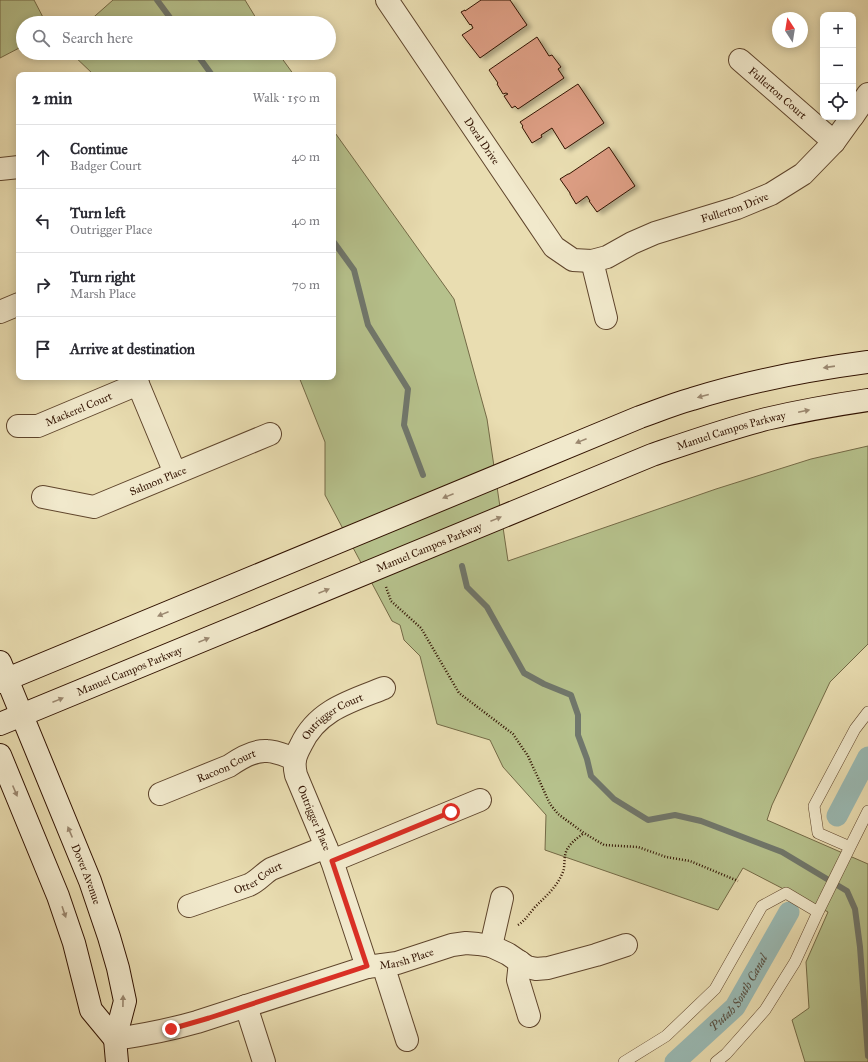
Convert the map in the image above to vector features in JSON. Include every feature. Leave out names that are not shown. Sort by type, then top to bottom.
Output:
[{"type":"street","name":"Doral Drive","points":[[388,0],[554,247],[572,260],[592,261]]},
{"type":"street","name":"Fullerton Court","points":[[740,60],[834,142]]},
{"type":"street","name":"Fullerton Drive","points":[[856,112],[868,94]]},
{"type":"street","name":"Fullerton Drive","points":[[592,261],[607,257],[654,233],[737,208],[771,194],[803,174],[834,142],[850,120]]},
{"type":"street","points":[[0,169],[16,168]]},
{"type":"street","points":[[592,261],[606,318]]},
{"type":"street","points":[[0,312],[16,305]]},
{"type":"street","points":[[2,674],[640,417],[691,399],[757,381],[868,362]]},
{"type":"street","points":[[137,381],[175,473]]},
{"type":"street","name":"Mackerel Court","points":[[18,426],[38,426],[137,381]]},
{"type":"street","name":"Manuel Campos Parkway","points":[[0,724],[652,455],[700,438],[766,419],[826,406],[868,400]]},
{"type":"street","name":"Salmon Place","points":[[43,497],[94,507],[270,434]]},
{"type":"street","name":"Dover Avenue","points":[[2,674],[22,715],[90,881],[109,937],[118,968],[125,1001],[115,1038],[117,1062]]},
{"type":"street","name":"Outrigger Court","points":[[295,759],[306,734],[314,723],[324,715],[341,705],[384,688]]},
{"type":"street","name":"Racoon Court","points":[[160,794],[229,766],[238,759],[257,752],[266,750],[295,759]]},
{"type":"street","points":[[0,755],[58,896],[74,943],[91,1010],[115,1038]]},
{"type":"street","name":"Outrigger Place","points":[[295,759],[294,767],[296,774],[407,1040]]},
{"type":"street","name":"Otter Court","points":[[189,906],[255,883],[271,869],[329,854],[480,800]]},
{"type":"street","points":[[490,946],[502,898]]},
{"type":"street","name":"Marsh Place","points":[[115,1038],[148,1034],[197,1022],[375,966],[398,963],[466,943],[490,946],[508,954],[527,966],[536,969],[548,968],[626,945]]},
{"type":"street","points":[[520,962],[518,980],[529,1016]]},
{"type":"street","points":[[246,1006],[264,1062]]},
{"type":"lane","points":[[850,847],[818,833],[814,806],[855,729],[868,712]]},
{"type":"lane","points":[[716,1062],[726,1054],[765,1010],[795,962],[820,907],[868,812]]},
{"type":"lane","points":[[624,1062],[666,1036],[715,989],[762,906],[786,893],[820,907]]},
{"type":"path","points":[[378,568],[391,601],[421,628],[459,693],[514,734],[528,756],[550,804],[558,814],[584,833],[604,845],[638,847],[666,857],[690,861],[738,881]]},
{"type":"path","points":[[490,946],[522,922],[538,903],[551,892],[563,873],[565,854],[569,846],[584,833]]},
{"type":"green space","points":[[0,0],[34,0],[42,16],[16,16],[16,50],[0,58]]},
{"type":"green space","points":[[113,0],[245,0],[255,16],[95,16]]},
{"type":"green space","points":[[78,60],[283,60],[292,72],[91,72]]},
{"type":"green space","points":[[336,134],[454,299],[487,419],[508,561],[716,489],[811,459],[868,446],[868,644],[830,682],[772,805],[767,820],[868,864],[868,1062],[805,1062],[792,1020],[809,1008],[806,962],[828,912],[743,868],[718,910],[545,850],[546,815],[503,767],[490,740],[437,724],[420,656],[404,640],[400,625],[392,621],[325,495],[325,442],[300,380],[336,380]]},
{"type":"building","points":[[481,0],[510,0],[527,25],[480,58],[462,35],[473,28],[461,12],[465,11]]},
{"type":"building","points":[[537,37],[549,56],[552,55],[561,67],[558,69],[564,78],[518,109],[515,106],[512,108],[504,96],[508,94],[503,94],[497,84],[498,83],[489,70]]},
{"type":"building","points":[[578,84],[604,123],[565,149],[552,128],[532,143],[520,122]]},
{"type":"building","points":[[609,147],[635,186],[597,212],[587,196],[576,204],[560,179]]},
{"type":"waterway","points":[[157,0],[169,16]]},
{"type":"waterway","points":[[201,60],[210,72]]},
{"type":"waterway","points":[[336,245],[354,270],[368,325],[408,389],[404,425],[423,475]]},
{"type":"waterway","points":[[462,566],[467,587],[487,607],[524,673],[544,684],[571,695],[578,715],[578,735],[587,759],[591,776],[614,799],[648,820],[675,815],[701,821],[782,852],[847,891],[855,909],[860,947],[868,1056]]},
{"type":"waterway","name":"Putah South Canal","points":[[837,816],[868,757]]},
{"type":"waterway","name":"Putah South Canal","points":[[675,1062],[735,1007],[789,912]]},
{"type":"route","points":[[171,1029],[197,1022],[367,966],[332,861],[451,812]]}]
